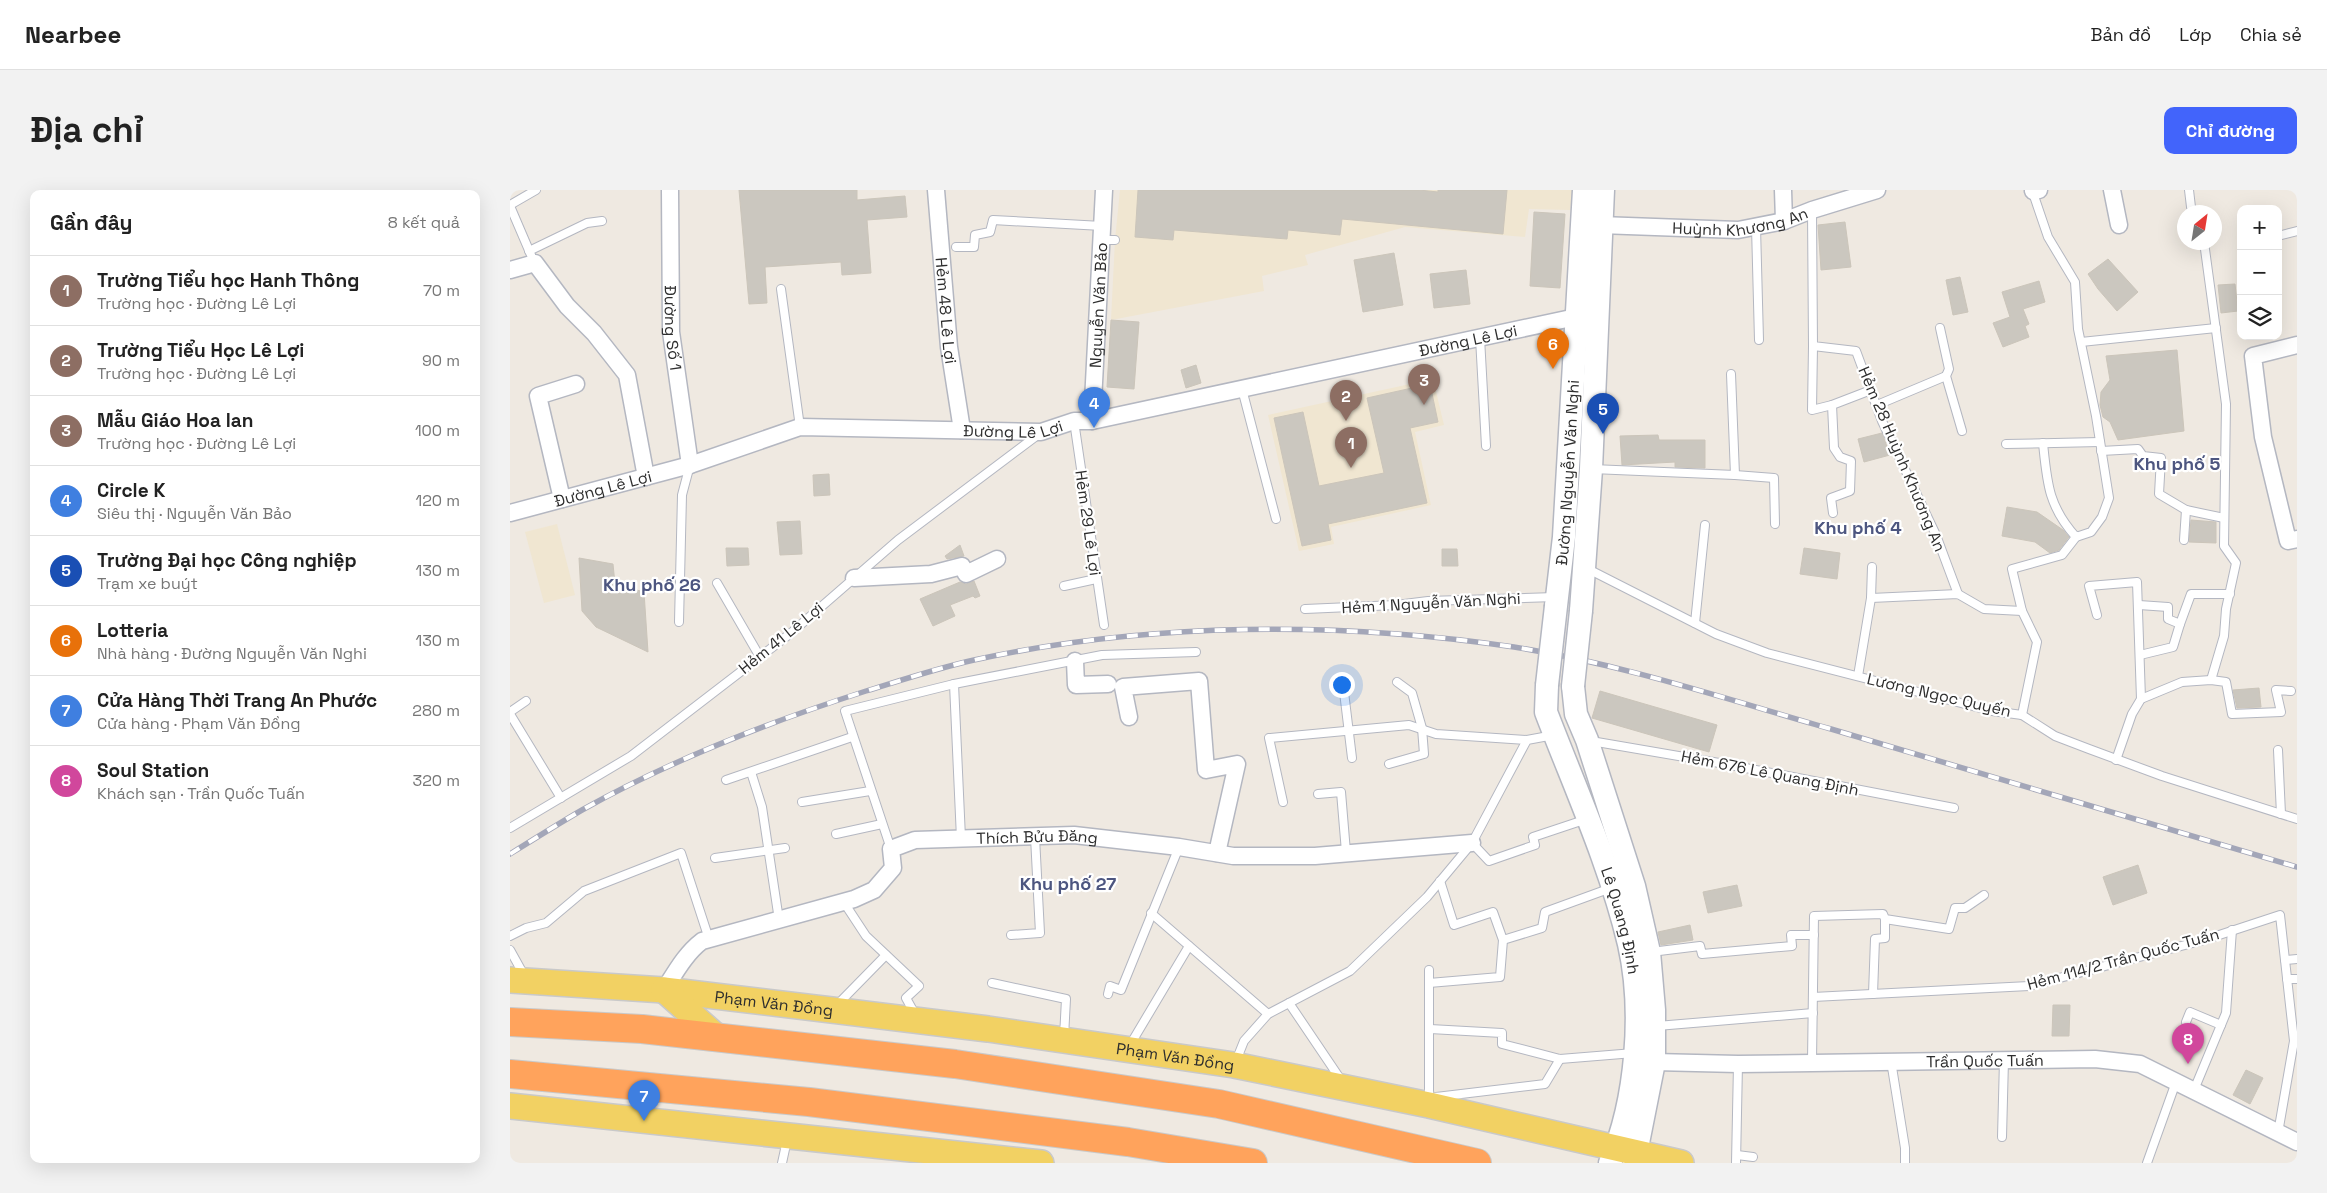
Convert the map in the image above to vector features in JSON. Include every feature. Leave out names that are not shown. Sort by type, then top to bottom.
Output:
[{"type":"highway","points":[[510,1022],[642,1029],[955,1064],[1219,1104],[1477,1163]]},
{"type":"highway","points":[[510,1074],[810,1102],[1128,1142],[1253,1163]]},
{"type":"main road","name":"Đường Nguyễn Văn Nghi","points":[[1573,686],[1581,610],[1591,469],[1584,190]]},
{"type":"main road","name":"Đường Nguyễn Văn Nghi","points":[[1547,685],[1586,316],[1600,224],[1603,190]]},
{"type":"main road","name":"Lê Quang Định","points":[[1547,685],[1546,712],[1613,887],[1629,945],[1645,1058]]},
{"type":"main road","name":"Lê Quang Định","points":[[1573,686],[1576,714],[1587,740],[1634,886],[1649,952],[1655,1027],[1645,1058],[1624,1157]]},
{"type":"main road","name":"Phạm Văn Đồng","points":[[519,980],[664,990],[918,1020],[1234,1065],[1346,1088],[1429,1101],[1624,1157],[1681,1163]]},
{"type":"main road","points":[[664,990],[716,1037]]},
{"type":"main road","points":[[510,1106],[788,1135],[937,1156],[1041,1163]]},
{"type":"street","name":"Đường Số 1","points":[[670,190],[671,332],[690,465]]},
{"type":"street","name":"Hẻm 48 Lê Lợi","points":[[936,190],[949,347],[962,430]]},
{"type":"street","name":"Nguyễn Văn Bảo","points":[[1092,421],[1106,235],[1104,190]]},
{"type":"street","points":[[1783,190],[1784,221]]},
{"type":"street","points":[[2112,190],[2119,224]]},
{"type":"street","name":"Huỳnh Khương An","points":[[1600,224],[1738,230],[1784,221],[1867,191]]},
{"type":"street","points":[[510,270],[532,257],[567,306],[594,332],[627,375],[646,477]]},
{"type":"street","name":"Đường Lê Lợi","points":[[510,513],[690,465],[800,427],[1041,432],[1074,421],[1092,421],[1586,316]]},
{"type":"street","points":[[2297,346],[2254,356],[2263,437],[2288,541],[2297,539]]},
{"type":"street","points":[[562,499],[538,396],[576,384]]},
{"type":"street","points":[[854,578],[931,574],[962,566],[966,574],[997,559]]},
{"type":"street","points":[[1075,660],[1076,685],[1108,684]]},
{"type":"street","points":[[1129,717],[1123,687],[1199,681],[1206,770],[1237,764],[1217,853]]},
{"type":"street","name":"Thích Bửu Đăng","points":[[891,849],[915,840],[1074,835],[1179,847],[1233,856],[1315,856],[1472,843]]},
{"type":"street","points":[[664,990],[693,948],[702,941],[843,902],[874,890],[893,868],[891,849]]},
{"type":"street","name":"Trần Quốc Tuấn","points":[[1645,1058],[1738,1064],[1812,1061],[2095,1059],[2140,1064],[2297,1142]]},
{"type":"lane","points":[[536,190],[510,206],[532,257],[587,223],[602,221]]},
{"type":"lane","points":[[2022,715],[2037,642],[2022,611],[2012,569],[2062,555],[2076,537],[2091,532],[2102,516],[2108,498],[2100,442],[2080,342],[2075,282],[2048,237],[2035,190]]},
{"type":"lane","points":[[2189,190],[2191,205]]},
{"type":"lane","points":[[1812,210],[1812,410],[1832,405],[1871,390]]},
{"type":"lane","points":[[956,247],[974,246],[975,236],[990,232],[993,220],[1106,235]]},
{"type":"lane","points":[[1756,227],[1759,340]]},
{"type":"lane","points":[[2282,235],[2297,231]]},
{"type":"lane","points":[[2205,250],[2226,404],[2224,546],[2236,563],[2224,636],[2211,680]]},
{"type":"lane","points":[[782,289],[800,427]]},
{"type":"lane","points":[[1940,328],[1949,369],[1946,376],[1962,431]]},
{"type":"lane","points":[[2080,342],[2216,328]]},
{"type":"lane","points":[[1480,338],[1486,446]]},
{"type":"lane","name":"Hẻm 28 Huỳnh Khương An","points":[[1813,346],[1856,351],[1876,406],[1936,535],[1958,594]]},
{"type":"lane","points":[[1731,374],[1735,475]]},
{"type":"lane","points":[[1876,406],[1946,376]]},
{"type":"lane","points":[[1242,389],[1276,519]]},
{"type":"lane","points":[[1832,405],[1834,448],[1840,457],[1851,461],[1850,491],[1831,498],[1832,513]]},
{"type":"lane","name":"Hẻm 29 Lê Lợi","points":[[1074,421],[1104,625]]},
{"type":"lane","name":"Hẻm 41 Lê Lợi","points":[[510,828],[631,756],[760,657],[898,540],[1041,432]]},
{"type":"lane","points":[[2006,444],[2100,442]]},
{"type":"lane","points":[[2043,443],[2047,487],[2061,520],[2076,537]]},
{"type":"lane","points":[[2101,451],[2138,449],[2143,456],[2161,458],[2158,494],[2186,510],[2224,518]]},
{"type":"lane","points":[[679,622],[682,495],[690,465]]},
{"type":"lane","points":[[1591,469],[1774,478],[1775,524]]},
{"type":"lane","points":[[2184,540],[2186,510]]},
{"type":"lane","points":[[1695,623],[1705,524]]},
{"type":"lane","name":"Lương Ngọc Quyến","points":[[1584,566],[1716,634],[1767,654],[1992,711],[2022,715],[2055,736],[2116,760],[2297,819]]},
{"type":"lane","points":[[1858,676],[1871,598],[1872,567]]},
{"type":"lane","points":[[1064,586],[1096,579]]},
{"type":"lane","points":[[717,582],[760,657]]},
{"type":"lane","points":[[2097,615],[2089,586],[2137,582],[2141,699],[2132,714],[2116,760]]},
{"type":"lane","points":[[1871,598],[1958,594],[1984,609],[2022,611]]},
{"type":"lane","points":[[2140,655],[2173,647],[2191,594],[2230,594]]},
{"type":"lane","name":"Hẻm 1 Nguyễn Văn Nghi","points":[[1306,609],[1396,605],[1428,601],[1557,601]]},
{"type":"lane","points":[[2139,605],[2168,607],[2168,619],[2180,624]]},
{"type":"lane","points":[[891,849],[852,737],[845,711],[954,684],[1075,660],[1102,656],[1196,652]]},
{"type":"lane","points":[[2141,699],[2182,682],[2211,680],[2226,682],[2232,714],[2281,712],[2276,690],[2292,691]]},
{"type":"lane","points":[[1389,764],[1424,754],[1422,728],[1412,693],[1397,682]]},
{"type":"lane","points":[[954,684],[960,838]]},
{"type":"lane","points":[[1344,692],[1352,758]]},
{"type":"lane","points":[[526,701],[510,713],[561,798]]},
{"type":"lane","points":[[1283,802],[1269,738],[1409,725],[1436,734],[1527,740],[1555,735]]},
{"type":"lane","points":[[726,780],[852,737]]},
{"type":"lane","points":[[1234,1065],[1244,1041],[1268,1014],[1350,971],[1428,897],[1472,843],[1527,740]]},
{"type":"lane","name":"Hẻm 676 Lê Quang Định","points":[[1587,740],[1726,764],[1954,808]]},
{"type":"lane","points":[[2278,750],[2281,814]]},
{"type":"lane","points":[[751,772],[762,806],[780,920]]},
{"type":"lane","points":[[802,802],[870,790]]},
{"type":"lane","points":[[1318,794],[1341,792],[1346,852]]},
{"type":"lane","points":[[1472,843],[1489,860],[1536,845],[1533,837],[1587,819]]},
{"type":"lane","points":[[836,834],[882,824]]},
{"type":"lane","points":[[1011,935],[1040,933],[1035,836]]},
{"type":"lane","points":[[1108,994],[1110,986],[1121,990],[1179,847]]},
{"type":"lane","points":[[715,858],[785,848]]},
{"type":"lane","points":[[510,936],[526,928],[546,924],[584,891],[681,853],[710,939]]},
{"type":"lane","points":[[1429,983],[1500,977],[1503,940],[1493,912],[1454,925],[1440,881]]},
{"type":"lane","points":[[1503,940],[1542,928],[1545,912],[1613,887]]},
{"type":"lane","points":[[1885,920],[1949,929],[1955,908],[1965,908],[1984,895]]},
{"type":"lane","points":[[843,902],[866,936],[919,986],[906,998],[918,1020]]},
{"type":"lane","points":[[1151,913],[1268,1014]]},
{"type":"lane","points":[[1812,1061],[1814,916],[1883,914],[1885,938],[1875,939],[1873,994]]},
{"type":"lane","name":"Hẻm 114/2 Trần Quốc Tuấn","points":[[1813,997],[2029,986],[2280,915],[2285,960]]},
{"type":"lane","points":[[2194,1090],[2226,1013],[2232,930]]},
{"type":"lane","points":[[1649,952],[1700,946],[1702,954],[1792,946],[1791,935],[1814,935]]},
{"type":"lane","points":[[1128,1049],[1189,946]]},
{"type":"lane","points":[[510,950],[519,980]]},
{"type":"lane","points":[[833,1010],[886,955]]},
{"type":"lane","points":[[2278,1133],[2294,1041],[2285,960],[2297,959]]},
{"type":"lane","points":[[1429,970],[1429,1101],[1546,1084],[1560,1059]]},
{"type":"lane","points":[[2287,980],[2297,979]]},
{"type":"lane","points":[[992,983],[1066,999],[1064,1040]]},
{"type":"lane","points":[[1289,1003],[1346,1088]]},
{"type":"lane","points":[[1655,1027],[1813,1012]]},
{"type":"lane","points":[[2186,1022],[2190,1012],[2221,1025]]},
{"type":"lane","points":[[1430,1029],[1502,1033],[1502,1044],[1560,1059],[1645,1058]]},
{"type":"lane","points":[[2002,1137],[2004,1060]]},
{"type":"lane","points":[[1891,1061],[1905,1148],[1905,1163]]},
{"type":"lane","points":[[1738,1064],[1736,1159],[1753,1156]]},
{"type":"lane","points":[[2147,1163],[2176,1082]]},
{"type":"lane","points":[[782,1163],[788,1135]]},
{"type":"shaded area","points":[[1120,190],[1573,190],[1570,210],[1529,209],[1525,237],[1405,227],[1305,255],[1308,265],[1262,276],[1264,291],[1111,320],[1115,240]]},
{"type":"shaded area","points":[[1433,379],[1444,425],[1415,432],[1431,505],[1331,527],[1334,544],[1299,551],[1268,415]]},
{"type":"shaded area","points":[[557,524],[575,595],[544,603],[525,532]]},
{"type":"building","points":[[739,190],[857,190],[857,200],[905,196],[907,217],[867,220],[871,273],[842,275],[841,262],[765,267],[767,303],[749,304]]},
{"type":"building","points":[[1138,190],[1419,190],[1438,192],[1438,190],[1507,190],[1503,234],[1342,219],[1340,235],[1288,230],[1287,239],[1174,230],[1173,240],[1135,237]]},
{"type":"building","points":[[1534,212],[1565,214],[1560,288],[1530,286]]},
{"type":"building","points":[[1845,222],[1851,267],[1821,270],[1818,225]]},
{"type":"building","points":[[1394,253],[1403,305],[1363,312],[1354,260]]},
{"type":"building","points":[[2108,259],[2138,292],[2117,311],[2088,274]]},
{"type":"building","points":[[1466,270],[1470,304],[1434,308],[1430,274]]},
{"type":"building","points":[[1960,277],[1968,312],[1953,315],[1946,280]]},
{"type":"building","points":[[2039,281],[2045,302],[2023,309],[2029,324],[2025,326],[2029,337],[2003,347],[1993,323],[2010,317],[2002,292]]},
{"type":"building","points":[[2235,284],[2237,311],[2221,313],[2218,285]]},
{"type":"building","points":[[1111,320],[1139,322],[1134,389],[1107,387]]},
{"type":"building","points":[[2177,350],[2184,431],[2118,440],[2110,422],[2103,417],[2100,405],[2101,392],[2110,380],[2106,356]]},
{"type":"building","points":[[1196,365],[1201,383],[1186,388],[1181,370]]},
{"type":"building","points":[[1430,384],[1438,422],[1410,428],[1427,503],[1328,524],[1331,540],[1302,546],[1274,418],[1303,412],[1319,486],[1384,473],[1367,398]]},
{"type":"building","points":[[1882,433],[1890,455],[1864,462],[1858,439]]},
{"type":"building","points":[[1658,435],[1659,440],[1705,440],[1705,468],[1675,467],[1675,462],[1622,465],[1620,436]]},
{"type":"building","points":[[829,474],[830,495],[814,496],[813,475]]},
{"type":"building","points":[[2007,507],[2037,512],[2063,530],[2069,537],[2059,550],[2050,553],[2035,542],[2002,536]]},
{"type":"building","points":[[2191,520],[2216,522],[2216,543],[2189,542]]},
{"type":"building","points":[[800,521],[802,554],[780,555],[777,522]]},
{"type":"building","points":[[960,545],[964,556],[947,559],[945,556]]},
{"type":"building","points":[[726,548],[748,548],[749,565],[727,566]]},
{"type":"building","points":[[1804,548],[1840,553],[1837,579],[1800,574]]},
{"type":"building","points":[[1442,549],[1457,549],[1458,566],[1442,566]]},
{"type":"building","points":[[579,558],[613,564],[615,584],[644,592],[648,652],[596,627],[582,611]]},
{"type":"building","points":[[974,581],[980,596],[975,598],[973,596],[950,605],[955,616],[933,626],[920,599],[960,582],[966,584]]},
{"type":"building","points":[[2259,688],[2261,707],[2237,708],[2233,690]]},
{"type":"building","points":[[1600,691],[1717,725],[1709,752],[1592,718]]},
{"type":"building","points":[[2138,865],[2147,893],[2113,905],[2103,877]]},
{"type":"building","points":[[1737,885],[1742,906],[1708,913],[1703,892]]},
{"type":"building","points":[[1690,925],[1693,940],[1661,945],[1658,932]]},
{"type":"building","points":[[2053,1005],[2070,1005],[2069,1036],[2052,1036]]},
{"type":"building","points":[[2246,1070],[2263,1078],[2250,1104],[2233,1095]]},
{"type":"railway","points":[[510,854],[582,810],[616,792],[721,743],[793,716],[934,670],[1040,647],[1107,638],[1175,632],[1312,630],[1380,633],[1447,639],[1514,647],[1594,663],[1713,694],[2297,867]]},
{"type":"place","name":"Lotteria","points":[[1553,369]]},
{"type":"place","name":"Mẫu Giáo Hoa lan","points":[[1424,405]]},
{"type":"place","name":"Trường Tiểu Học Lê Lợi","points":[[1346,421]]},
{"type":"place","name":"Circle K","points":[[1094,428]]},
{"type":"place","name":"Trường Đại học Công nghiệp","points":[[1603,434]]},
{"type":"place","name":"Trường Tiểu học Hanh Thông","points":[[1351,468]]},
{"type":"place","name":"Soul Station","points":[[2188,1064]]},
{"type":"place","name":"Cửa Hàng Thời Trang An Phước","points":[[644,1121]]},
{"type":"district","name":"Khu phố 5","points":[[2177,463]]},
{"type":"district","name":"Khu phố 4","points":[[1858,527]]},
{"type":"district","name":"Khu phố 26","points":[[652,584]]},
{"type":"district","name":"Khu phố 27","points":[[1068,883]]}]
